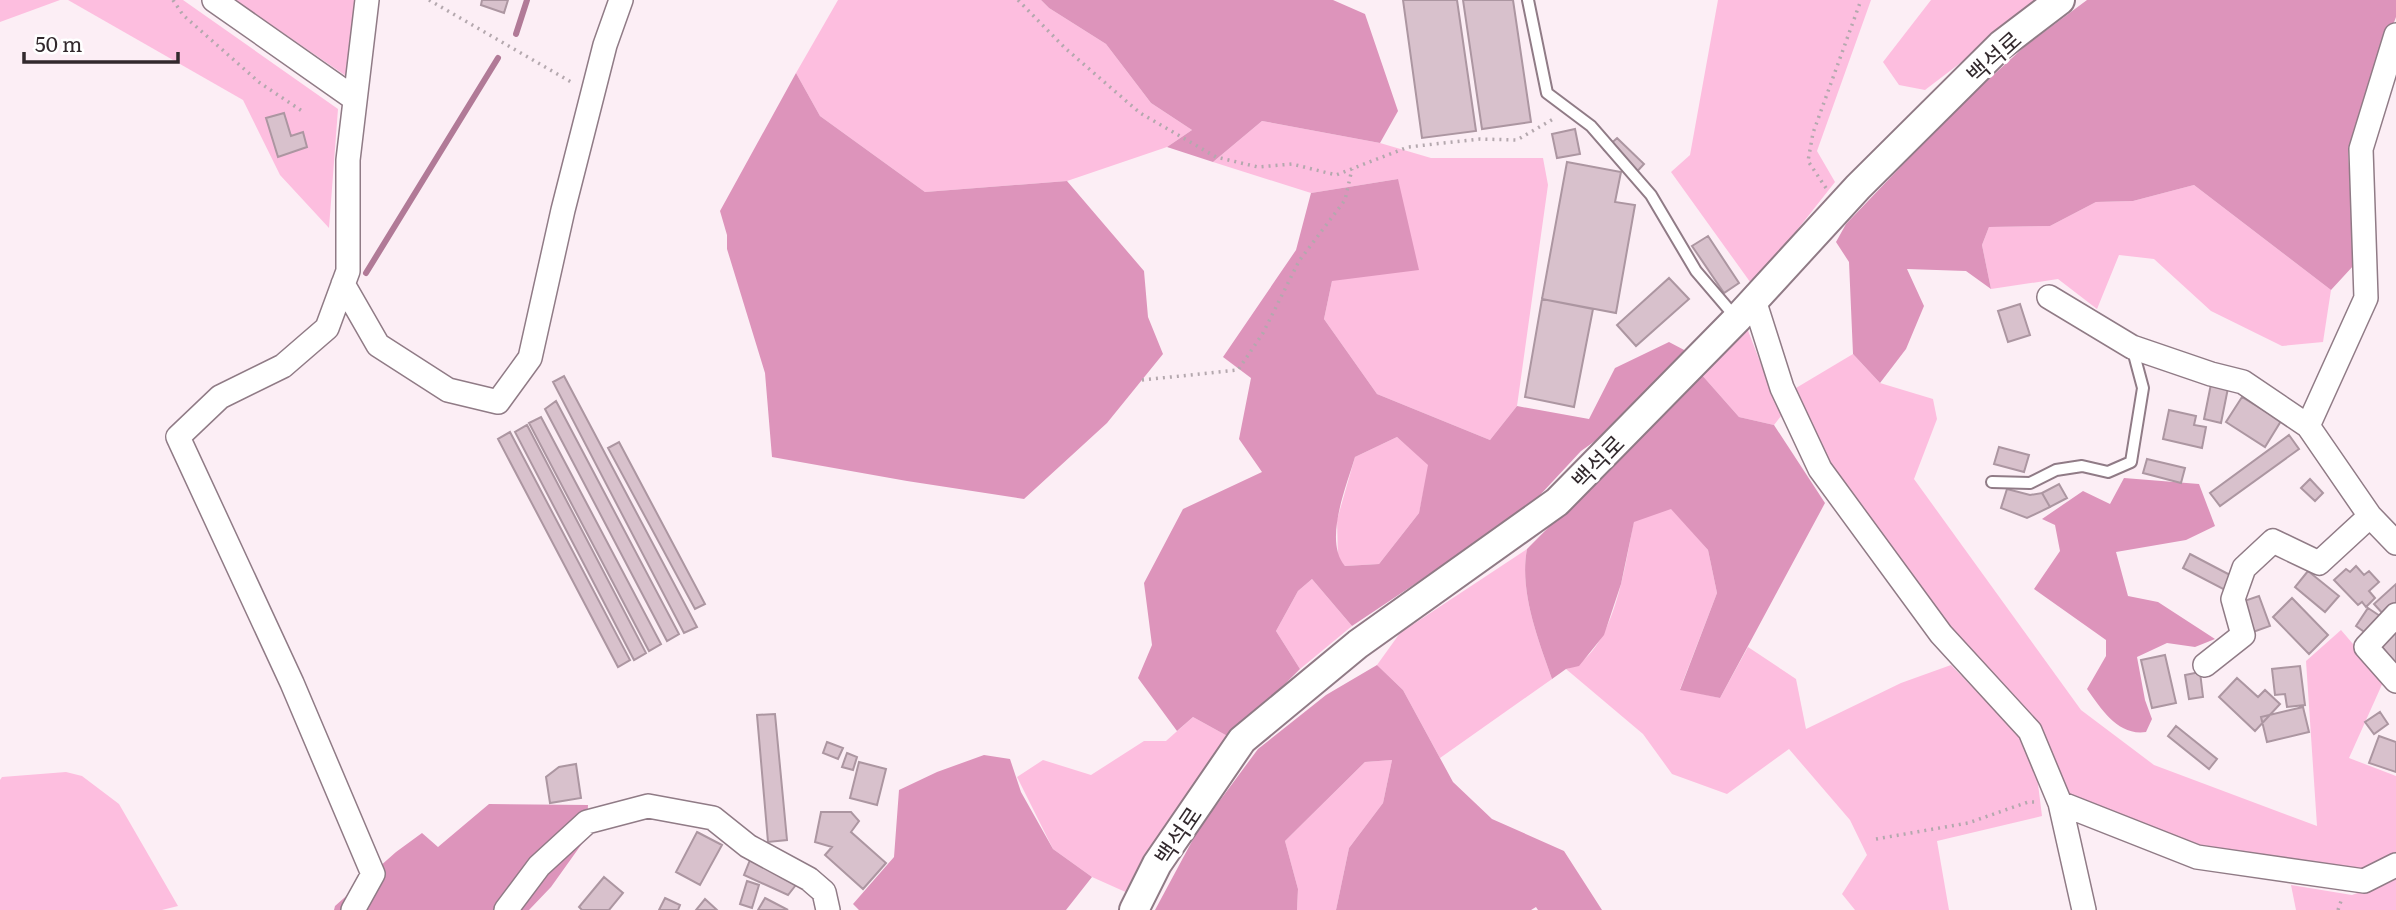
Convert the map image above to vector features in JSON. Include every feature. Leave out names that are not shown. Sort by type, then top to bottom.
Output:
[{"type":"street","points":[[214,0],[355,99]]},
{"type":"street","points":[[352,910],[373,874],[292,683],[178,437],[220,397],[282,366],[327,328],[348,271],[348,160],[367,0]]},
{"type":"street","points":[[343,284],[377,345],[448,390],[498,402],[530,358],[563,211],[605,45],[621,0]]},
{"type":"street","name":"백석로","points":[[1134,910],[1157,864],[1242,740],[1358,644],[1558,502],[1746,310],[1841,206],[2001,45],[2060,0]]},
{"type":"street","points":[[2308,426],[2366,298],[2361,149],[2396,35]]},
{"type":"street","points":[[2049,298],[2132,347],[2243,382],[2308,426],[2370,516],[2396,543]]},
{"type":"street","points":[[1746,310],[1820,469],[1941,634],[2030,731],[2060,803],[2084,910]]},
{"type":"street","points":[[2205,665],[2244,635],[2233,599],[2244,568],[2273,541],[2319,563],[2370,516]]},
{"type":"street","points":[[2396,615],[2366,647],[2396,681]]},
{"type":"street","points":[[2060,803],[2197,857],[2364,881],[2396,865]]},
{"type":"street","points":[[506,910],[539,866],[587,822],[648,806],[713,818],[748,846],[809,879],[824,892],[828,910]]},
{"type":"lane","points":[[1528,0],[1547,93],[1591,126],[1651,195],[1696,271],[1746,310]]},
{"type":"lane","points":[[1992,482],[2031,483],[2056,470],[2082,466],[2108,472],[2131,462],[2143,388],[2132,347]]},
{"type":"path","points":[[173,0],[183,15],[260,83],[302,111]]},
{"type":"path","points":[[429,0],[593,95]]},
{"type":"path","points":[[1018,0],[1065,48],[1140,113],[1216,157],[1258,167],[1292,164],[1336,175],[1408,147],[1480,139],[1517,141],[1569,109]]},
{"type":"path","points":[[1841,206],[1817,177],[1808,161],[1813,133],[1861,0]]},
{"type":"path","points":[[1142,380],[1238,370],[1263,334],[1299,261],[1345,200],[1352,170]]},
{"type":"path","points":[[1876,839],[1968,822],[2028,802],[2060,803]]},
{"type":"shaded area","points":[[0,0],[60,0],[0,22]]},
{"type":"shaded area","points":[[68,0],[183,0],[338,109],[329,228],[280,175],[243,100]]},
{"type":"shaded area","points":[[235,0],[358,0],[346,76]]},
{"type":"shaded area","points":[[838,0],[1041,0],[1049,8],[1106,44],[1151,103],[1192,130],[1167,147],[1067,181],[925,192],[820,116],[796,73]]},
{"type":"shaded area","points":[[1041,0],[1333,0],[1365,14],[1398,111],[1380,143],[1262,121],[1213,162],[1167,147],[1192,130],[1151,103],[1106,44],[1049,8]]},
{"type":"shaded area","points":[[1718,0],[1871,0],[1817,151],[1835,182],[1753,286],[1671,172],[1690,155]]},
{"type":"shaded area","points":[[1931,0],[2043,0],[1925,90],[1899,85],[1883,62]]},
{"type":"shaded area","points":[[2087,0],[2396,0],[2396,17],[2348,149],[2354,265],[2331,290],[2194,185],[2133,201],[2096,202],[2050,226],[1989,227],[1982,245],[1991,289],[1966,271],[1907,269],[1924,306],[1906,349],[1880,383],[1853,354],[1849,262],[1836,242],[1846,224],[1954,111],[2024,47]]},
{"type":"shaded area","points":[[796,73],[820,116],[925,192],[1067,181],[1144,271],[1148,317],[1163,354],[1107,423],[1024,499],[772,457],[765,373],[727,249],[727,235],[720,211]]},
{"type":"shaded area","points":[[1262,121],[1380,143],[1431,158],[1543,158],[1548,185],[1517,406],[1490,440],[1377,394],[1324,319],[1332,281],[1398,179],[1311,193],[1213,162]]},
{"type":"shaded area","points":[[1398,179],[1419,270],[1332,281],[1324,319],[1377,394],[1490,440],[1517,406],[1589,419],[1615,368],[1669,342],[1688,352],[1616,426],[1581,451],[1527,509],[1352,626],[1312,579],[1298,591],[1276,631],[1300,669],[1231,738],[1193,717],[1177,731],[1138,678],[1152,645],[1144,583],[1183,509],[1262,472],[1239,439],[1251,378],[1223,357],[1296,250],[1311,193]],"holes":[[[1397,437],[1428,465],[1419,513],[1379,564],[1345,566],[1339,555],[1336,528],[1355,457]]]},
{"type":"shaded area","points":[[2194,185],[2331,290],[2323,342],[2282,346],[2211,311],[2154,259],[2119,255],[2097,309],[2058,279],[1991,289],[1982,245],[1989,227],[2050,226],[2096,202],[2133,201]]},
{"type":"shaded area","points":[[1747,328],[1781,416],[1774,425],[1739,417],[1701,374]]},
{"type":"shaded area","points":[[1853,354],[1880,383],[1933,399],[1937,419],[1914,479],[2081,710],[2154,765],[2317,826],[2306,661],[2341,630],[2384,680],[2349,758],[2396,776],[2396,854],[2358,874],[2217,854],[2181,838],[2065,797],[1847,491],[1816,442],[1796,388]]},
{"type":"shaded area","points":[[1701,374],[1739,417],[1774,425],[1825,503],[1720,698],[1680,690],[1717,593],[1708,550],[1671,509],[1634,522],[1621,584],[1604,635],[1579,666],[1566,669],[1552,679],[1528,598],[1525,565],[1527,549]]},
{"type":"shaded area","points":[[1397,437],[1429,465],[1419,513],[1379,564],[1345,566],[1338,558],[1337,520],[1355,457]]},
{"type":"shaded area","points":[[2124,478],[2199,484],[2215,526],[2186,540],[2116,552],[2128,596],[2158,602],[2215,639],[2195,647],[2167,643],[2137,657],[2145,700],[2152,719],[2146,732],[2127,730],[2119,726],[2087,689],[2106,656],[2106,640],[2034,589],[2060,551],[2055,525],[2042,519],[2083,491],[2110,504]]},
{"type":"shaded area","points":[[1671,508],[1708,550],[1717,593],[1680,689],[1720,698],[1748,647],[1796,679],[1806,729],[1901,683],[1951,665],[2020,736],[2037,776],[2042,816],[1937,841],[1949,910],[1855,910],[1842,894],[1867,855],[1850,820],[1789,749],[1727,794],[1672,774],[1643,734],[1566,669],[1582,661],[1596,647],[1606,628],[1615,607],[1634,521]]},
{"type":"shaded area","points":[[1527,549],[1525,565],[1528,598],[1552,679],[1440,758],[1403,690],[1377,665],[1400,633]]},
{"type":"shaded area","points":[[1312,579],[1352,626],[1300,669],[1276,631],[1298,591]]},
{"type":"shaded area","points":[[1377,665],[1403,690],[1453,782],[1492,819],[1564,851],[1602,910],[1538,910],[1536,907],[1531,910],[1336,910],[1349,848],[1383,803],[1392,760],[1365,762],[1285,841],[1298,889],[1297,910],[1155,910],[1198,830],[1258,749],[1326,695]]},
{"type":"shaded area","points":[[1193,717],[1231,738],[1130,894],[1092,877],[1053,849],[1017,777],[1043,760],[1091,775],[1144,741],[1166,741]]},
{"type":"shaded area","points":[[984,755],[1010,759],[1021,792],[1053,849],[1092,877],[1066,910],[859,910],[853,904],[894,857],[899,790],[937,772]]},
{"type":"shaded area","points":[[1392,760],[1383,803],[1349,848],[1336,910],[1297,910],[1298,889],[1285,841],[1365,762]]},
{"type":"shaded area","points":[[66,772],[82,776],[119,804],[178,906],[162,910],[0,910],[0,780],[2,777]]},
{"type":"shaded area","points":[[489,804],[588,805],[586,838],[551,887],[529,910],[334,910],[335,906],[396,852],[422,833],[438,847]]},
{"type":"shaded area","points":[[2396,879],[2396,910],[2296,910],[2291,885],[2352,895]]},
{"type":"building","points":[[482,0],[508,0],[504,13],[481,5]]},
{"type":"building","points":[[1403,0],[1457,0],[1476,131],[1422,138]]},
{"type":"building","points":[[1463,0],[1513,0],[1531,122],[1482,129]]},
{"type":"building","points":[[284,113],[291,136],[303,132],[307,147],[278,157],[266,118]]},
{"type":"building","points":[[1575,129],[1580,154],[1557,158],[1552,134]]},
{"type":"building","points":[[1617,138],[1644,164],[1632,177],[1604,150]]},
{"type":"building","points":[[1567,162],[1621,172],[1615,202],[1635,205],[1616,313],[1542,299]]},
{"type":"building","points":[[1708,236],[1739,283],[1724,293],[1692,246]]},
{"type":"building","points":[[1669,278],[1689,299],[1636,346],[1617,325]]},
{"type":"building","points":[[1542,299],[1593,309],[1574,407],[1525,397]]},
{"type":"building","points":[[2020,304],[2030,335],[2008,342],[1998,311]]},
{"type":"building","points":[[564,376],[697,627],[684,633],[553,382]]},
{"type":"building","points":[[2211,384],[2228,388],[2221,423],[2204,419]]},
{"type":"building","points":[[2242,397],[2281,421],[2265,447],[2226,422]]},
{"type":"building","points":[[556,401],[679,634],[667,641],[545,409]]},
{"type":"building","points":[[2169,410],[2196,416],[2194,425],[2206,427],[2202,448],[2163,439]]},
{"type":"building","points":[[541,417],[661,644],[649,651],[529,423]]},
{"type":"building","points":[[527,425],[646,653],[634,660],[515,432]]},
{"type":"building","points":[[510,432],[630,660],[618,667],[498,439]]},
{"type":"building","points":[[2289,435],[2299,449],[2220,506],[2210,493]]},
{"type":"building","points":[[619,442],[705,604],[695,609],[608,448]]},
{"type":"building","points":[[1999,447],[2029,455],[2024,472],[1994,464]]},
{"type":"building","points":[[2147,459],[2185,468],[2181,483],[2143,473]]},
{"type":"building","points":[[2310,479],[2323,493],[2315,501],[2301,488]]},
{"type":"building","points":[[2059,484],[2067,498],[2050,507],[2042,493]]},
{"type":"building","points":[[2007,489],[2030,495],[2042,493],[2050,507],[2027,518],[2001,508]]},
{"type":"building","points":[[2190,554],[2232,576],[2225,590],[2183,568]]},
{"type":"building","points":[[2356,566],[2364,575],[2369,571],[2379,582],[2369,591],[2375,598],[2366,607],[2362,602],[2358,605],[2334,580],[2346,569],[2350,572]]},
{"type":"building","points":[[2308,571],[2339,596],[2325,612],[2295,587]]},
{"type":"building","points":[[2396,584],[2396,606],[2385,616],[2374,604]]},
{"type":"building","points":[[2259,596],[2270,626],[2253,632],[2241,602]]},
{"type":"building","points":[[2292,598],[2328,635],[2309,654],[2273,617]]},
{"type":"building","points":[[2368,608],[2383,618],[2370,636],[2356,626]]},
{"type":"building","points":[[2396,629],[2396,664],[2379,643]]},
{"type":"building","points":[[2165,655],[2176,703],[2152,708],[2141,660]]},
{"type":"building","points":[[2300,666],[2305,705],[2287,707],[2285,694],[2275,695],[2272,669]]},
{"type":"building","points":[[2200,672],[2203,697],[2189,699],[2185,675]]},
{"type":"building","points":[[2237,678],[2258,697],[2265,690],[2280,704],[2255,731],[2219,697]]},
{"type":"building","points":[[2303,707],[2309,732],[2267,742],[2261,717]]},
{"type":"building","points":[[2380,712],[2388,724],[2374,734],[2365,722]]},
{"type":"building","points":[[775,714],[787,840],[768,842],[757,715]]},
{"type":"building","points":[[2176,726],[2217,759],[2209,769],[2168,736]]},
{"type":"building","points":[[2379,736],[2396,742],[2396,772],[2369,763]]},
{"type":"building","points":[[827,742],[843,748],[838,759],[823,753]]},
{"type":"building","points":[[847,753],[857,757],[853,770],[842,767]]},
{"type":"building","points":[[859,762],[886,769],[877,805],[850,798]]},
{"type":"building","points":[[576,764],[581,798],[550,803],[546,777],[559,767]]},
{"type":"building","points":[[821,812],[851,812],[859,821],[851,832],[886,863],[863,889],[825,855],[832,847],[815,842]]},
{"type":"building","points":[[697,832],[722,845],[700,885],[676,872]]},
{"type":"building","points":[[750,860],[799,881],[788,895],[744,875]]},
{"type":"building","points":[[604,877],[623,893],[609,910],[582,910],[579,907]]},
{"type":"building","points":[[747,881],[759,885],[752,908],[740,904]]},
{"type":"building","points":[[665,898],[680,905],[678,910],[659,910]]},
{"type":"building","points":[[765,898],[788,910],[758,910]]},
{"type":"building","points":[[705,899],[717,910],[696,910]]},
{"type":"waterway","points":[[516,34],[527,0]]},
{"type":"waterway","points":[[366,273],[498,58]]}]
